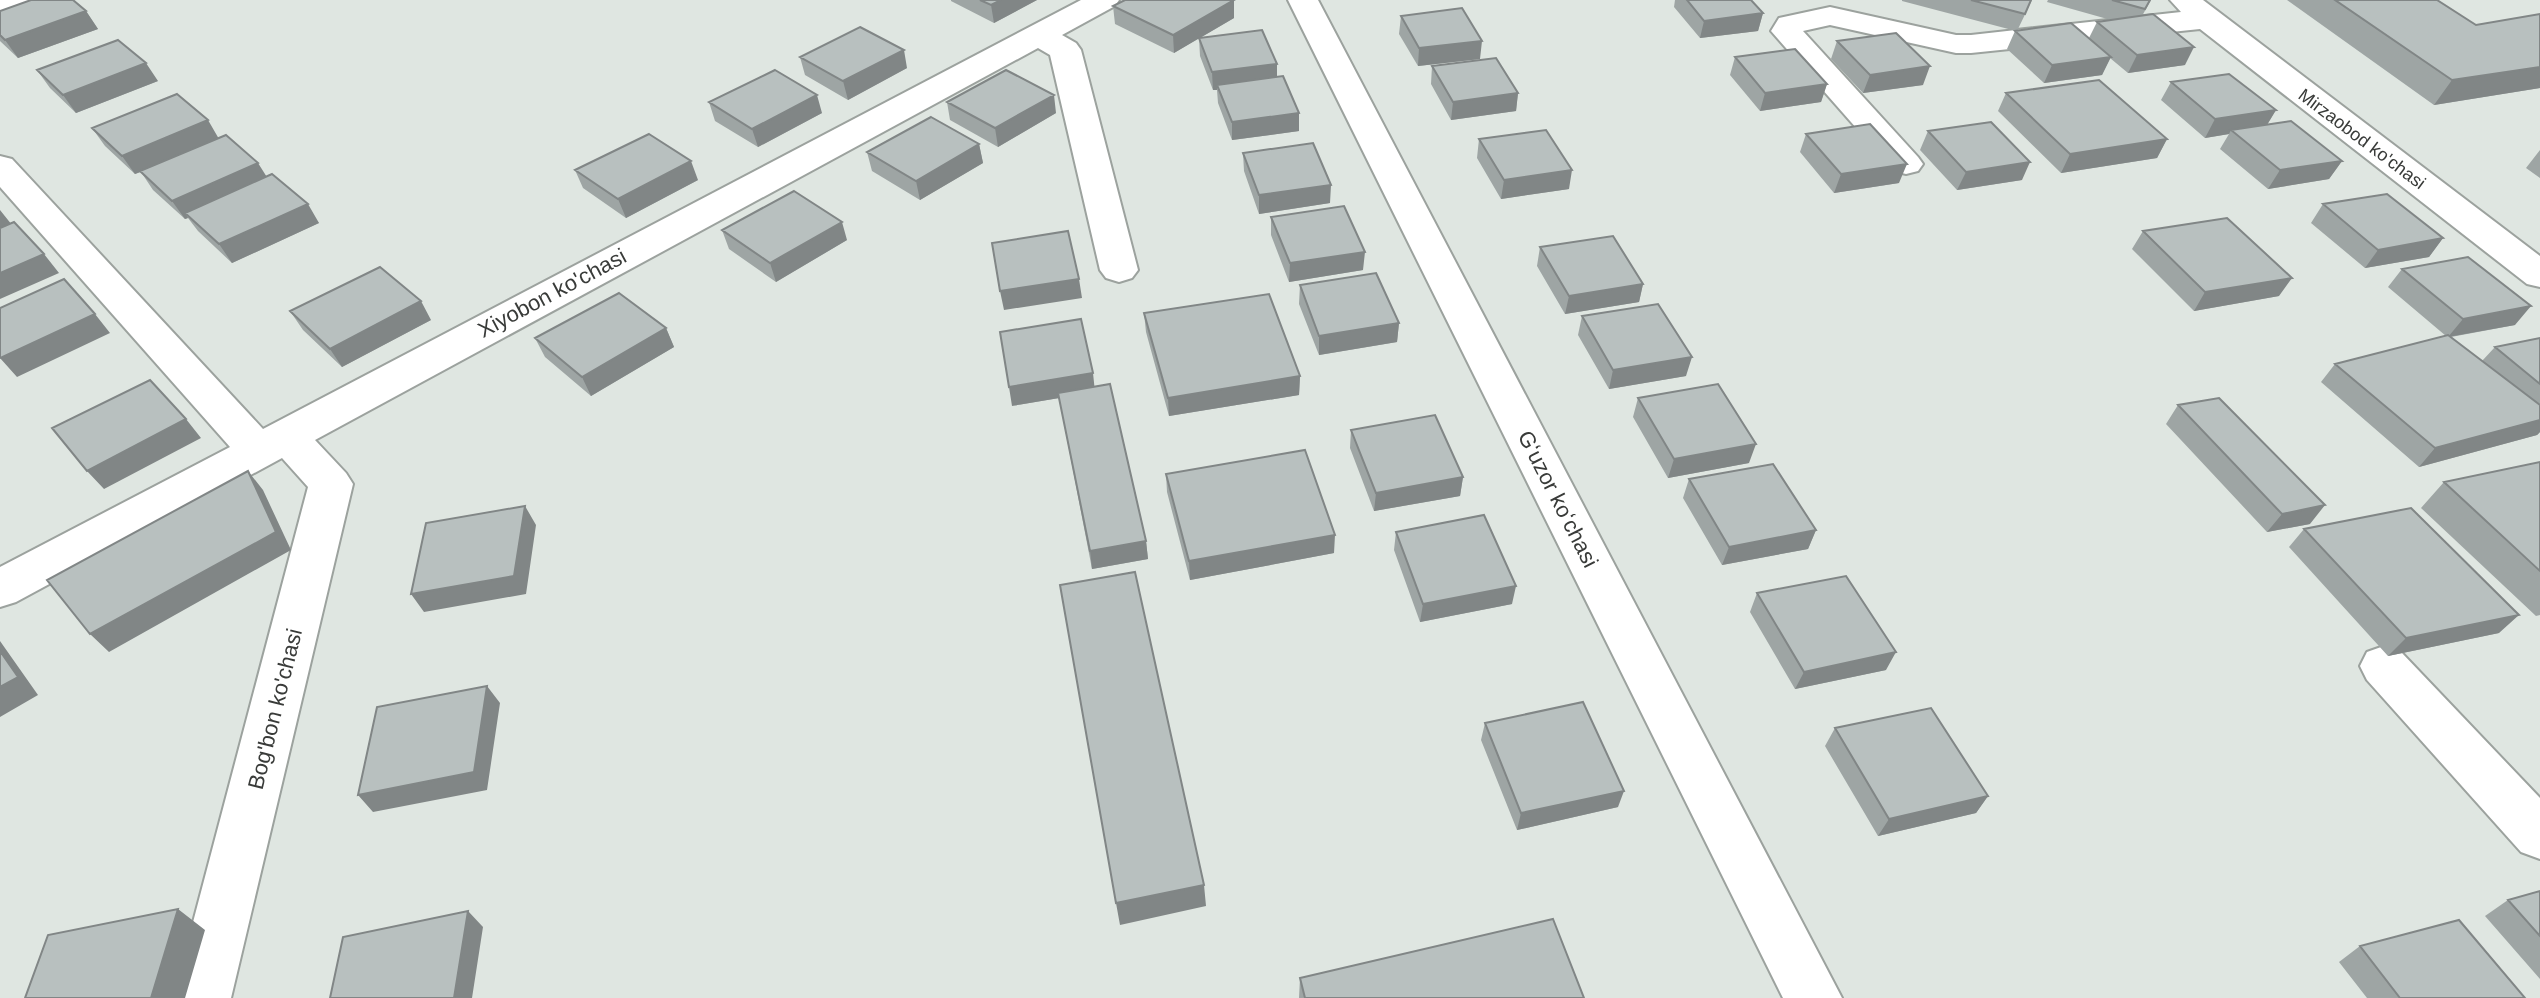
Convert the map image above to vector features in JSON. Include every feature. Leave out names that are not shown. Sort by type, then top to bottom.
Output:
[{"type":"street","points":[[0,6],[16,0]]},
{"type":"street","name":"Xiyobon ko'chasi","points":[[0,589],[1104,0]]},
{"type":"street","name":"Gʻuzor koʻchasi","points":[[1303,0],[1813,998]]},
{"type":"street","points":[[1906,164],[1786,31],[1790,25],[1830,16],[1956,44],[1971,44],[2196,10]]},
{"type":"street","name":"Mirzaobod ko'chasi","points":[[2196,10],[2540,275]]},
{"type":"street","points":[[1037,34],[1065,50],[1119,270]]},
{"type":"street","name":"Bog'bon ko'chasi","points":[[0,166],[272,443],[331,484],[202,998]]},
{"type":"street","points":[[2384,666],[2540,835]]},
{"type":"building","points":[[31,0],[73,0],[86,11],[5,40],[0,35],[0,11]]},
{"type":"building","points":[[980,0],[1001,0],[991,5]]},
{"type":"building","points":[[1125,0],[1234,0],[1173,35],[1113,6]]},
{"type":"building","points":[[1687,0],[1751,0],[1763,13],[1704,21]]},
{"type":"building","points":[[1971,0],[2031,0],[2025,14]]},
{"type":"building","points":[[2112,0],[2150,0],[2145,9]]},
{"type":"building","points":[[2335,0],[2437,0],[2476,25],[2540,14],[2540,67],[2452,80]]},
{"type":"building","points":[[1462,8],[1482,41],[1419,48],[1401,16]]},
{"type":"building","points":[[2153,14],[2194,47],[2137,55],[2097,22]]},
{"type":"building","points":[[2071,23],[2111,57],[2052,65],[2015,31]]},
{"type":"building","points":[[860,27],[904,50],[843,81],[800,57]]},
{"type":"building","points":[[1262,30],[1277,64],[1212,72],[1199,38]]},
{"type":"building","points":[[1896,33],[1930,66],[1870,75],[1837,41]]},
{"type":"building","points":[[118,40],[146,63],[63,95],[37,70]]},
{"type":"building","points":[[1795,49],[1827,84],[1765,93],[1735,57]]},
{"type":"building","points":[[1496,58],[1518,93],[1453,102],[1432,66]]},
{"type":"building","points":[[775,70],[817,95],[752,129],[709,102]]},
{"type":"building","points":[[1006,70],[1054,95],[995,128],[947,102]]},
{"type":"building","points":[[2229,74],[2276,110],[2215,119],[2171,82]]},
{"type":"building","points":[[1283,76],[1299,113],[1232,122],[1217,85]]},
{"type":"building","points":[[2099,80],[2167,139],[2070,154],[2006,93]]},
{"type":"building","points":[[177,94],[208,120],[122,156],[92,128]]},
{"type":"building","points":[[931,117],[979,144],[916,181],[867,152]]},
{"type":"building","points":[[2291,121],[2342,161],[2280,170],[2231,130]]},
{"type":"building","points":[[1991,122],[2030,162],[1966,172],[1928,131]]},
{"type":"building","points":[[1870,124],[1907,164],[1841,174],[1806,134]]},
{"type":"building","points":[[1546,130],[1572,170],[1504,180],[1479,139]]},
{"type":"building","points":[[649,134],[691,161],[618,199],[575,170]]},
{"type":"building","points":[[226,135],[258,163],[172,201],[140,171]]},
{"type":"building","points":[[1313,143],[1331,185],[1259,195],[1243,153]]},
{"type":"building","points":[[272,174],[308,204],[219,244],[185,213]]},
{"type":"building","points":[[794,191],[842,222],[770,263],[722,230]]},
{"type":"building","points":[[2387,194],[2443,238],[2378,250],[2323,204]]},
{"type":"building","points":[[1344,206],[1365,252],[1290,263],[1271,217]]},
{"type":"building","points":[[2227,218],[2292,278],[2205,292],[2143,231]]},
{"type":"building","points":[[14,222],[44,254],[0,273],[0,228]]},
{"type":"building","points":[[1068,231],[1079,279],[1000,291],[992,243]]},
{"type":"building","points":[[1613,236],[1643,284],[1569,296],[1540,247]]},
{"type":"building","points":[[2468,257],[2531,306],[2463,319],[2402,269]]},
{"type":"building","points":[[380,267],[421,301],[330,349],[290,311]]},
{"type":"building","points":[[1376,273],[1399,323],[1319,336],[1300,285]]},
{"type":"building","points":[[64,279],[95,314],[0,358],[0,308]]},
{"type":"building","points":[[619,293],[666,328],[582,377],[535,338]]},
{"type":"building","points":[[1269,294],[1300,376],[1168,398],[1144,313]]},
{"type":"building","points":[[1658,304],[1692,357],[1613,370],[1582,316]]},
{"type":"building","points":[[1081,319],[1093,373],[1009,387],[1000,332]]},
{"type":"building","points":[[2448,335],[2540,405],[2540,420],[2435,448],[2335,364]]},
{"type":"building","points":[[2540,338],[2540,384],[2495,347]]},
{"type":"building","points":[[150,380],[186,419],[87,471],[52,428]]},
{"type":"building","points":[[1110,384],[1146,541],[1090,551],[1058,393]]},
{"type":"building","points":[[1718,384],[1756,444],[1674,459],[1638,398]]},
{"type":"building","points":[[2219,398],[2325,505],[2282,514],[2178,405]]},
{"type":"building","points":[[1435,415],[1463,477],[1376,493],[1351,430]]},
{"type":"building","points":[[1305,450],[1335,535],[1189,561],[1166,474]]},
{"type":"building","points":[[2540,462],[2540,571],[2444,482]]},
{"type":"building","points":[[1773,464],[1816,530],[1729,547],[1689,479]]},
{"type":"building","points":[[248,471],[276,532],[90,634],[47,580]]},
{"type":"building","points":[[525,506],[514,576],[411,594],[426,523]]},
{"type":"building","points":[[2411,508],[2519,615],[2406,638],[2304,529]]},
{"type":"building","points":[[1484,515],[1516,586],[1423,604],[1396,532]]},
{"type":"building","points":[[1135,572],[1204,885],[1116,903],[1060,585]]},
{"type":"building","points":[[1846,576],[1896,652],[1804,672],[1757,593]]},
{"type":"building","points":[[0,651],[18,677],[0,687]]},
{"type":"building","points":[[487,686],[474,772],[358,795],[377,707]]},
{"type":"building","points":[[1583,702],[1624,791],[1521,813],[1485,723]]},
{"type":"building","points":[[1931,708],[1988,796],[1889,819],[1835,728]]},
{"type":"building","points":[[2540,891],[2540,936],[2508,900]]},
{"type":"building","points":[[178,909],[151,998],[25,998],[48,935]]},
{"type":"building","points":[[468,911],[454,998],[330,998],[343,937]]},
{"type":"building","points":[[1553,919],[1584,998],[1305,998],[1300,978]]},
{"type":"building","points":[[2459,920],[2525,998],[2400,998],[2360,946]]}]
